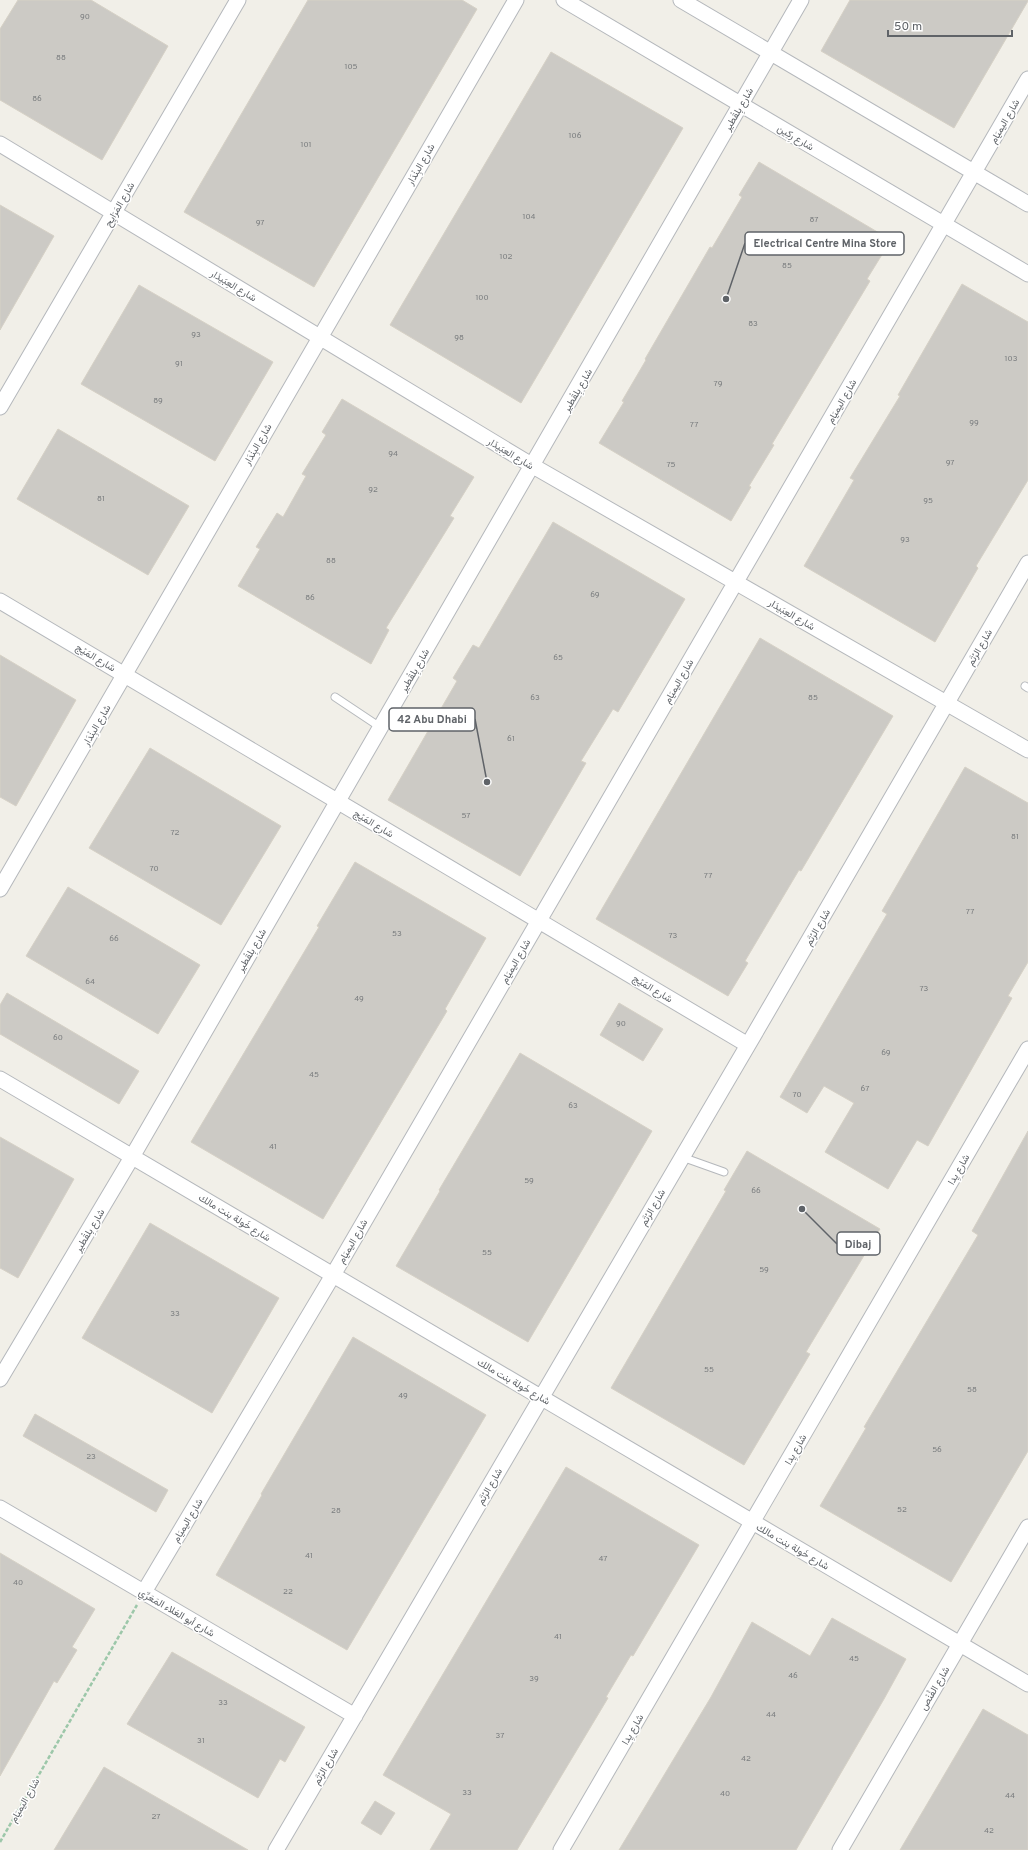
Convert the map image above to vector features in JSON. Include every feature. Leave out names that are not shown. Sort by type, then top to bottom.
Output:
[{"type":"street","name":"شارع المَرَايِح","points":[[0,407],[238,0]]},
{"type":"street","name":"شارع البِنْدَار","points":[[0,889],[125,675],[319,336],[516,0]]},
{"type":"street","name":"شارع رِكِين","points":[[564,0],[1028,274]]},
{"type":"street","points":[[681,0],[1028,204]]},
{"type":"street","name":"شارع بِلقْطير","points":[[0,1379],[132,1157],[337,801],[533,466],[801,0]]},
{"type":"street","name":"شارع اليميَام","points":[[144,1592],[333,1275],[1028,79]]},
{"type":"street","name":"شارع العِبَيدَار","points":[[0,144],[533,466],[1028,750]]},
{"type":"street","name":"شارع الرُتَم","points":[[276,1850],[540,1397],[748,1045],[1028,563]]},
{"type":"street","name":"شارع المَيْج","points":[[0,601],[748,1045]]},
{"type":"street","name":"شارع يِدا","points":[[561,1850],[1028,1049]]},
{"type":"street","name":"شارع خَولة بنت مالك","points":[[0,1079],[1028,1684]]},
{"type":"street","name":"شارع أبو العَلاء المَعَرِّي","points":[[0,1508],[355,1716]]},
{"type":"street","name":"شارع الفُنْص","points":[[840,1850],[1028,1527]]},
{"type":"lane","points":[[335,697],[380,727]]},
{"type":"lane","points":[[682,1157],[724,1172]]},
{"type":"path","name":"شارع اليميَام","points":[[0,1842],[144,1592]]},
{"type":"building","points":[[18,0],[91,0],[168,46],[102,160],[0,100],[0,29]]},
{"type":"building","points":[[308,0],[462,0],[477,9],[314,287],[184,212]]},
{"type":"building","points":[[850,0],[1028,1],[954,128],[821,51]]},
{"type":"building","points":[[551,52],[683,128],[521,403],[390,325]]},
{"type":"building","points":[[759,162],[891,240],[867,279],[870,281],[772,444],[774,445],[749,486],[751,487],[731,521],[599,443],[624,402],[622,401],[646,360],[645,359],[710,247],[712,248],[742,197],[739,195]]},
{"type":"building","points":[[0,205],[54,236],[0,330]]},
{"type":"building","points":[[962,284],[1028,322],[1028,480],[976,566],[978,568],[935,642],[804,566],[854,480],[850,478],[900,396],[898,395]]},
{"type":"building","points":[[139,285],[273,362],[215,461],[81,384]]},
{"type":"building","points":[[342,399],[474,477],[450,516],[454,518],[386,628],[389,630],[371,664],[238,586],[260,549],[256,547],[277,513],[283,517],[306,476],[302,474],[326,435],[322,432]]},
{"type":"building","points":[[58,429],[189,506],[148,575],[17,499]]},
{"type":"building","points":[[553,522],[685,599],[618,712],[613,709],[581,761],[586,763],[520,876],[388,800],[457,681],[453,678],[473,645],[479,648]]},
{"type":"building","points":[[760,638],[893,716],[801,871],[799,870],[745,961],[748,963],[728,996],[596,919]]},
{"type":"building","points":[[0,655],[76,700],[16,806],[0,797]]},
{"type":"building","points":[[150,748],[281,826],[221,925],[89,848]]},
{"type":"building","points":[[965,767],[1028,803],[1028,962],[1008,996],[1012,998],[928,1146],[917,1140],[888,1189],[825,1152],[854,1103],[824,1086],[807,1113],[780,1097],[887,914],[882,911]]},
{"type":"building","points":[[355,862],[486,938],[445,1009],[447,1011],[323,1219],[191,1142],[319,927],[317,926]]},
{"type":"building","points":[[68,887],[200,965],[158,1034],[26,956]]},
{"type":"building","points":[[7,993],[139,1071],[119,1104],[0,1034],[0,1005]]},
{"type":"building","points":[[619,1003],[663,1029],[643,1061],[600,1035]]},
{"type":"building","points":[[520,1053],[652,1131],[528,1342],[396,1266]]},
{"type":"building","points":[[1028,1131],[1028,1451],[951,1582],[820,1506],[866,1428],[864,1427],[978,1235],[972,1231]]},
{"type":"building","points":[[0,1137],[74,1179],[18,1278],[0,1268]]},
{"type":"building","points":[[747,1151],[880,1229],[806,1352],[810,1354],[744,1465],[611,1388],[726,1191],[724,1190]]},
{"type":"building","points":[[150,1223],[279,1298],[212,1413],[82,1338]]},
{"type":"building","points":[[353,1337],[486,1415],[347,1650],[216,1575],[262,1495],[261,1494]]},
{"type":"building","points":[[35,1414],[168,1490],[156,1512],[23,1436]]},
{"type":"building","points":[[566,1467],[699,1545],[633,1656],[631,1655],[606,1697],[608,1698],[517,1850],[430,1850],[451,1814],[383,1775]]},
{"type":"building","points":[[0,1553],[95,1609],[72,1647],[77,1650],[57,1683],[54,1681],[0,1776]]},
{"type":"building","points":[[832,1618],[906,1659],[796,1850],[619,1850],[711,1697],[752,1622],[810,1656]]},
{"type":"building","points":[[172,1652],[305,1727],[285,1762],[280,1759],[258,1798],[127,1724]]},
{"type":"building","points":[[983,1709],[1028,1735],[1028,1850],[900,1850]]},
{"type":"building","points":[[104,1767],[248,1850],[54,1850]]},
{"type":"building","points":[[375,1801],[395,1813],[381,1835],[361,1823]]},
{"type":"place","name":"Electrical Centre Mina Store","points":[[726,299]]},
{"type":"place","name":"42 Abu Dhabi","points":[[487,782]]},
{"type":"place","name":"Dibaj","points":[[802,1209]]}]
